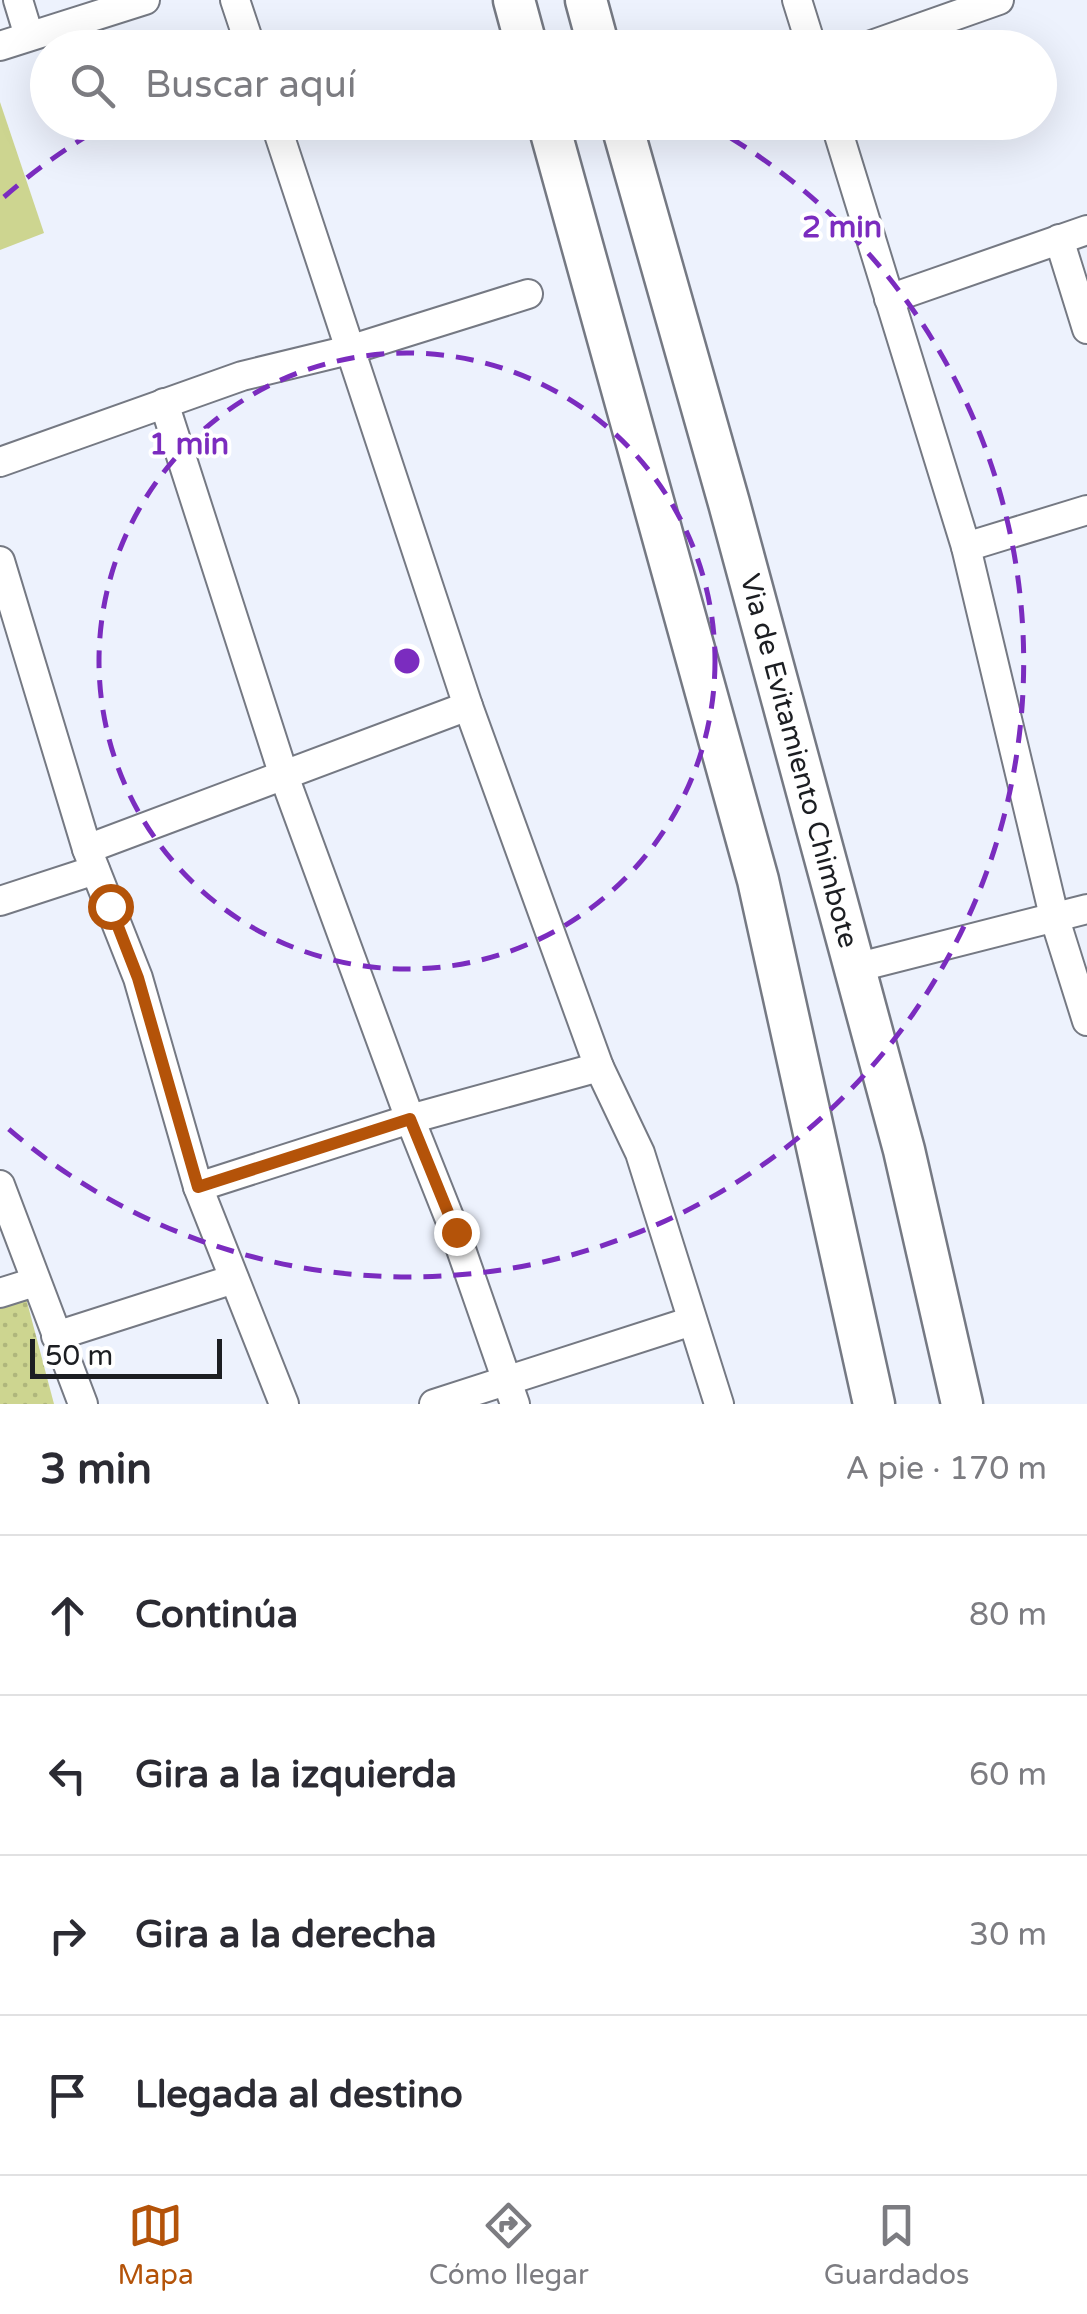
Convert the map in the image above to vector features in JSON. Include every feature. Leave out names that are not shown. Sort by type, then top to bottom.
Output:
[{"type":"highway","points":[[514,0],[522,30]]},
{"type":"highway","points":[[586,0],[594,30]]},
{"type":"highway","points":[[553,140],[758,880],[874,1404]]},
{"type":"highway","name":"Via de Evitamiento Chimbote","points":[[626,140],[904,1150],[962,1404]]},
{"type":"street","points":[[0,46],[29,36],[18,0]]},
{"type":"street","points":[[48,30],[145,0]]},
{"type":"street","points":[[235,0],[245,30]]},
{"type":"street","points":[[797,0],[806,30]]},
{"type":"street","points":[[914,30],[999,0]]},
{"type":"street","points":[[281,140],[468,706],[599,1067],[640,1153],[720,1404]]},
{"type":"street","points":[[840,140],[966,547],[1054,916],[1087,1021]]},
{"type":"street","points":[[889,300],[1087,230]]},
{"type":"street","points":[[1059,239],[1087,329]]},
{"type":"street","points":[[0,462],[242,376],[350,350],[528,294]]},
{"type":"street","points":[[164,403],[284,776],[410,1119],[456,1232],[511,1392]]},
{"type":"street","points":[[966,547],[1087,510]]},
{"type":"street","points":[[0,561],[91,859],[138,978],[198,1187],[284,1404]]},
{"type":"street","points":[[0,901],[284,776],[468,706]]},
{"type":"street","points":[[855,968],[1087,909]]},
{"type":"street","points":[[198,1187],[410,1119],[599,1067]]},
{"type":"street","points":[[0,1185],[82,1404]]},
{"type":"street","points":[[56,1336],[234,1279]]},
{"type":"street","points":[[0,1293],[35,1282]]},
{"type":"street","points":[[434,1404],[511,1392],[692,1321]]},
{"type":"green space","points":[[0,102],[44,233],[0,250]]},
{"type":"green space","points":[[26,1298],[54,1404],[0,1404],[0,1305]]},
{"type":"route","points":[[110,906],[138,978],[198,1187],[410,1119],[456,1232]]}]
